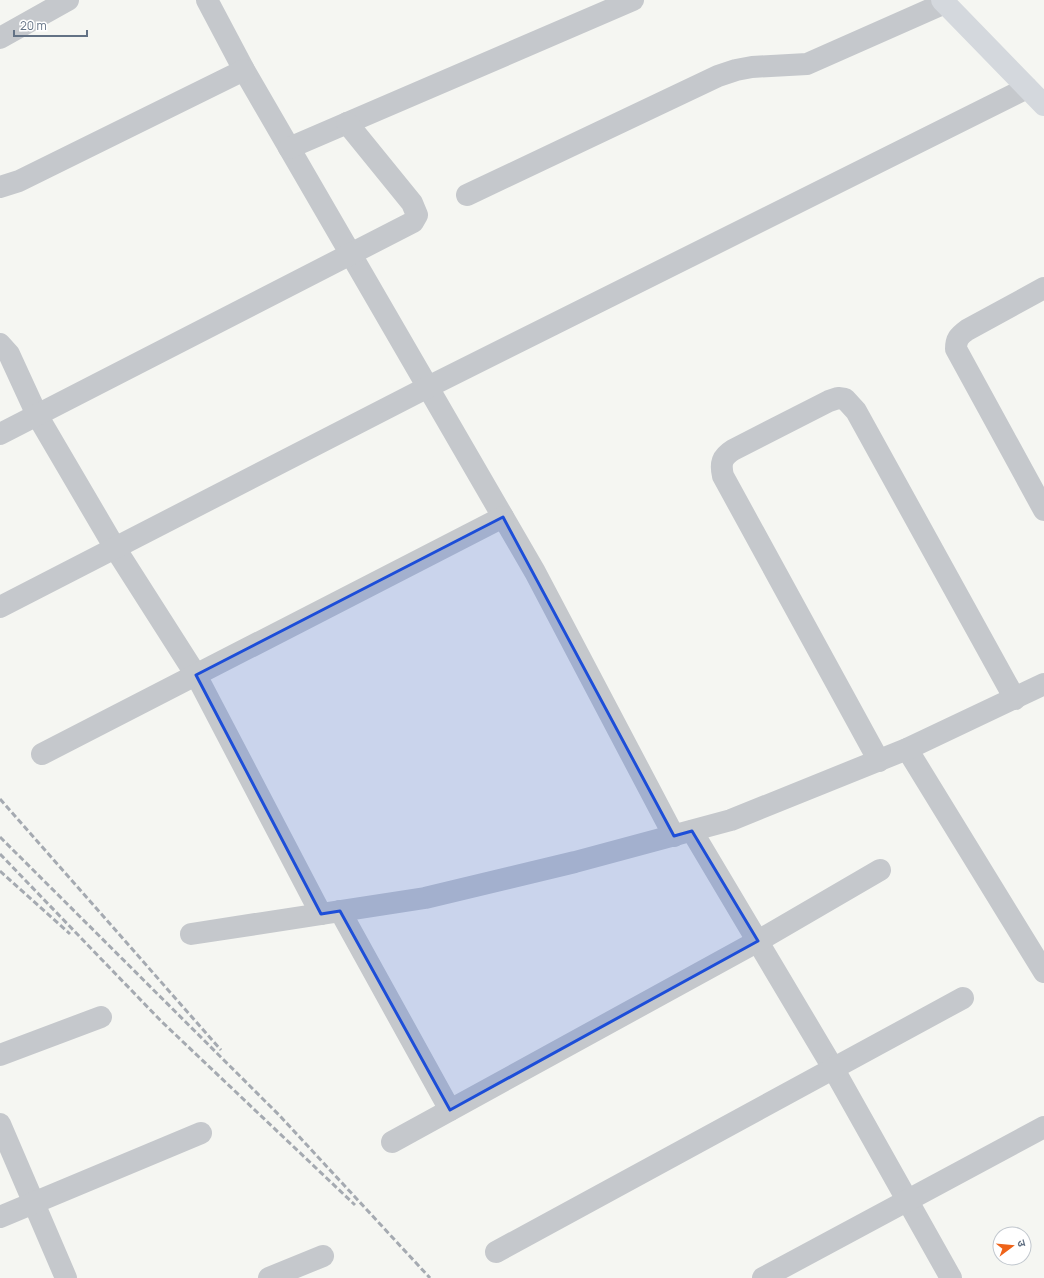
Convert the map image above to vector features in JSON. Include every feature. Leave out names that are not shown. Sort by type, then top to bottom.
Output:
[{"type":"main road","points":[[943,2],[1044,105]]},
{"type":"street","points":[[0,38],[68,0]]},
{"type":"street","points":[[207,0],[244,70],[503,517],[606,705],[683,833],[758,941],[833,1068],[951,1278]]},
{"type":"street","points":[[289,148],[633,0]]},
{"type":"street","points":[[467,195],[718,76],[752,67],[807,64],[943,2]]},
{"type":"street","points":[[0,187],[19,181],[244,70]]},
{"type":"street","points":[[0,607],[428,387],[1027,88]]},
{"type":"street","points":[[0,434],[408,226],[417,219],[417,215],[412,204],[347,123]]},
{"type":"street","points":[[1044,288],[967,330],[959,336],[956,342],[956,349],[1044,510]]},
{"type":"street","points":[[0,344],[9,354],[37,415],[115,548],[196,674],[330,912],[450,1110]]},
{"type":"street","points":[[879,761],[723,476],[721,466],[725,455],[733,450],[829,401],[838,398],[845,399],[856,411],[1015,699]]},
{"type":"street","points":[[42,754],[503,517]]},
{"type":"street","points":[[191,934],[424,898],[575,862],[731,820],[907,749],[1044,685]]},
{"type":"street","points":[[907,749],[1044,972]]},
{"type":"street","points":[[392,1142],[758,941],[880,870]]},
{"type":"street","points":[[496,1252],[963,998]]},
{"type":"street","points":[[0,1055],[101,1017]]},
{"type":"street","points":[[0,1124],[66,1278]]},
{"type":"street","points":[[763,1278],[1044,1127]]},
{"type":"street","points":[[0,1217],[201,1133]]},
{"type":"street","points":[[269,1278],[323,1256]]},
{"type":"highlighted area","points":[[503,517],[674,836],[692,831],[758,941],[450,1110],[340,911],[321,914],[196,675]]},
{"type":"railway","points":[[0,799],[221,1050]]},
{"type":"railway","points":[[0,837],[280,1116],[430,1278]]},
{"type":"railway","points":[[0,854],[161,1021],[355,1205]]},
{"type":"railway","points":[[0,871],[70,934]]}]
